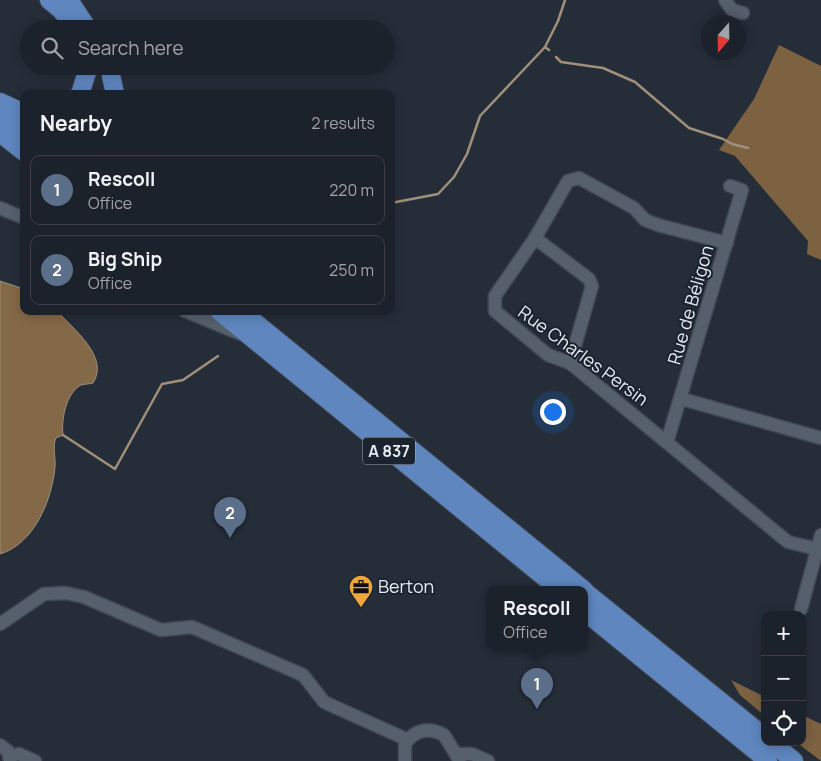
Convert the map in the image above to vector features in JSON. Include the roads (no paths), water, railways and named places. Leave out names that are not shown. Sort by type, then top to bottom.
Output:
[{"type":"highway","points":[[49,0],[69,20]]},
{"type":"highway","points":[[69,0],[82,20]]},
{"type":"highway","points":[[81,90],[86,75]]},
{"type":"highway","points":[[110,75],[114,90]]},
{"type":"highway","points":[[0,102],[20,111]]},
{"type":"highway","points":[[0,115],[8,135],[20,148]]},
{"type":"highway","name":"A 837","points":[[224,315],[555,586]]},
{"type":"highway","name":"A 837","points":[[246,315],[579,586]]},
{"type":"highway","points":[[253,315],[309,367]]},
{"type":"highway","name":"A 837","points":[[588,593],[761,734]]},
{"type":"highway","points":[[588,614],[768,761]]},
{"type":"highway","points":[[776,746],[794,761]]},
{"type":"street","points":[[725,0],[732,10],[743,13]]},
{"type":"street","name":"Rue Charles Persin","points":[[727,243],[670,230],[652,222],[634,208],[579,178],[568,181],[535,238],[495,296],[495,311],[548,355],[570,363],[788,542],[817,549]]},
{"type":"street","name":"Rue de Béligon","points":[[668,442],[742,190],[730,186]]},
{"type":"street","points":[[0,208],[20,216]]},
{"type":"street","points":[[535,238],[589,279],[592,286],[570,363]]},
{"type":"street","points":[[195,315],[252,339]]},
{"type":"street","points":[[682,399],[821,438]]},
{"type":"street","points":[[800,609],[821,535]]},
{"type":"street","points":[[0,624],[44,594],[66,593],[84,597],[161,630],[192,627],[303,675],[324,702],[408,740]]},
{"type":"street","points":[[405,761],[404,748],[408,740],[419,732],[434,731],[446,738],[458,757],[472,754],[488,761]]},
{"type":"street","points":[[0,745],[10,759],[19,754],[35,761]]},
{"type":"waterway","points":[[549,50],[545,47],[558,21],[565,0]]},
{"type":"waterway","points":[[395,202],[438,194],[454,177],[467,154],[480,116],[545,47]]},
{"type":"waterway","points":[[556,57],[561,62],[603,68],[635,82],[689,128],[748,148]]},
{"type":"waterway","points":[[63,435],[115,469],[162,384],[183,380],[218,356]]},
{"type":"place","name":"Big Ship","points":[[230,538]]},
{"type":"place","name":"Berton","points":[[361,608]]},
{"type":"place","name":"Rescoll","points":[[537,709]]}]
